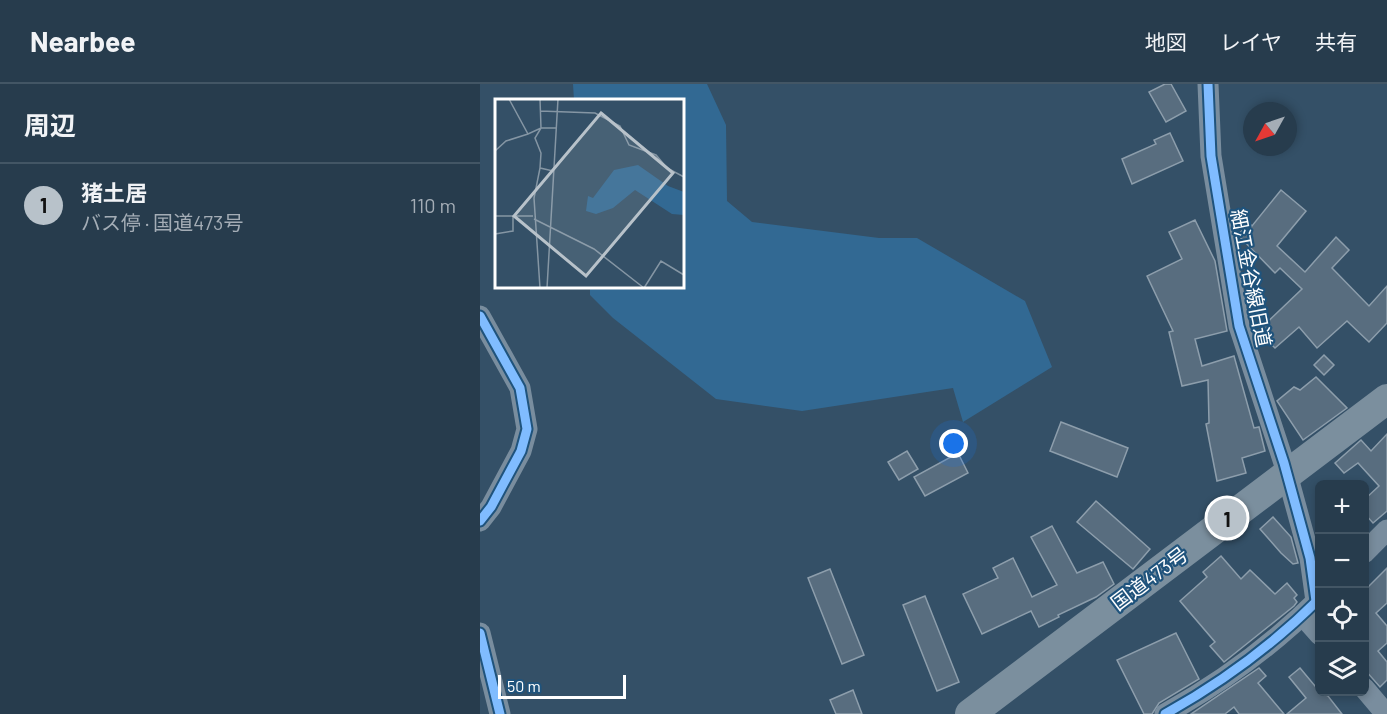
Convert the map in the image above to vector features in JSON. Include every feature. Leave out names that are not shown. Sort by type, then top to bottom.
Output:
[{"type":"highway","name":"国道473号","points":[[980,711],[1286,474],[1387,399]]},
{"type":"street","name":"細江金谷線旧道","points":[[1208,84],[1211,156],[1239,326],[1310,558],[1313,606]]},
{"type":"street","points":[[480,316],[520,388],[526,429],[521,451],[480,521]]},
{"type":"street","points":[[1369,549],[1387,530]]},
{"type":"street","points":[[1165,714],[1206,692],[1313,606]]},
{"type":"street","points":[[480,633],[500,714]]},
{"type":"street","points":[[1369,693],[1386,714]]},
{"type":"shaded area","points":[[573,84],[707,84],[726,125],[727,201],[752,222],[879,238],[917,238],[1025,301],[1052,367],[963,422],[953,388],[802,411],[716,399],[613,318],[590,295],[590,288],[684,288],[684,99],[574,99]]},
{"type":"building","points":[[1165,84],[1171,84],[1186,111],[1166,122],[1149,92]]},
{"type":"building","points":[[1170,133],[1183,161],[1132,184],[1122,159],[1156,144],[1154,140]]},
{"type":"building","points":[[1281,190],[1306,211],[1277,246],[1305,272],[1336,237],[1349,250],[1332,268],[1369,306],[1387,286],[1387,323],[1369,342],[1347,321],[1317,348],[1299,327],[1275,348],[1258,331],[1302,289],[1280,268],[1275,273],[1238,235],[1249,223],[1252,226]]},
{"type":"building","points":[[1195,220],[1215,261],[1227,331],[1195,339],[1202,366],[1234,356],[1254,428],[1259,427],[1265,451],[1242,458],[1246,473],[1217,481],[1206,424],[1209,423],[1208,380],[1182,386],[1169,332],[1173,331],[1147,276],[1182,259],[1169,232]]},
{"type":"building","points":[[1324,355],[1334,365],[1324,375],[1314,365]]},
{"type":"building","points":[[1316,377],[1347,408],[1303,440],[1277,401],[1294,387],[1300,390]]},
{"type":"building","points":[[1061,422],[1128,448],[1117,477],[1050,451]]},
{"type":"building","points":[[1387,434],[1387,511],[1373,523],[1369,518],[1369,495],[1379,486],[1358,463],[1344,473],[1335,463],[1361,440],[1371,451]]},
{"type":"building","points":[[907,451],[918,469],[899,480],[888,462]]},
{"type":"building","points":[[958,453],[968,473],[925,496],[914,477]]},
{"type":"building","points":[[1096,501],[1150,549],[1133,569],[1077,522]]},
{"type":"building","points":[[1273,517],[1291,537],[1298,563],[1293,564],[1260,529]]},
{"type":"building","points":[[1052,526],[1077,573],[1103,562],[1114,584],[1096,597],[1039,627],[1031,611],[982,634],[963,594],[998,578],[993,568],[1013,558],[1032,597],[1057,585],[1031,537]]},
{"type":"building","points":[[1221,556],[1241,579],[1250,570],[1275,594],[1287,583],[1297,595],[1294,598],[1297,602],[1294,606],[1224,662],[1210,646],[1215,642],[1180,601],[1207,577],[1203,572]]},
{"type":"building","points":[[1387,568],[1387,603],[1376,613],[1387,626],[1387,643],[1378,651],[1387,662],[1387,680],[1380,687],[1369,675],[1369,586]]},
{"type":"building","points":[[830,569],[864,655],[842,664],[808,578]]},
{"type":"building","points":[[925,596],[959,682],[937,691],[903,605]]},
{"type":"building","points":[[1176,633],[1199,679],[1159,703],[1152,714],[1144,714],[1117,660]]},
{"type":"building","points":[[1259,668],[1266,676],[1258,683],[1284,714],[1239,714],[1234,707],[1225,714],[1191,714]]},
{"type":"building","points":[[1300,668],[1315,686],[1315,696],[1328,696],[1342,714],[1287,714],[1306,698],[1289,677]]},
{"type":"building","points":[[853,690],[862,714],[836,714],[830,700]]},
{"type":"cycle path","points":[[1208,84],[1211,156],[1239,326],[1284,463],[1310,558],[1315,594]]},
{"type":"cycle path","points":[[480,316],[520,388],[527,429],[521,451],[491,507],[480,521]]},
{"type":"cycle path","points":[[1165,714],[1246,662],[1315,603]]},
{"type":"cycle path","points":[[480,633],[500,714]]},
{"type":"place","name":"猪土居","points":[[1227,518]]}]
